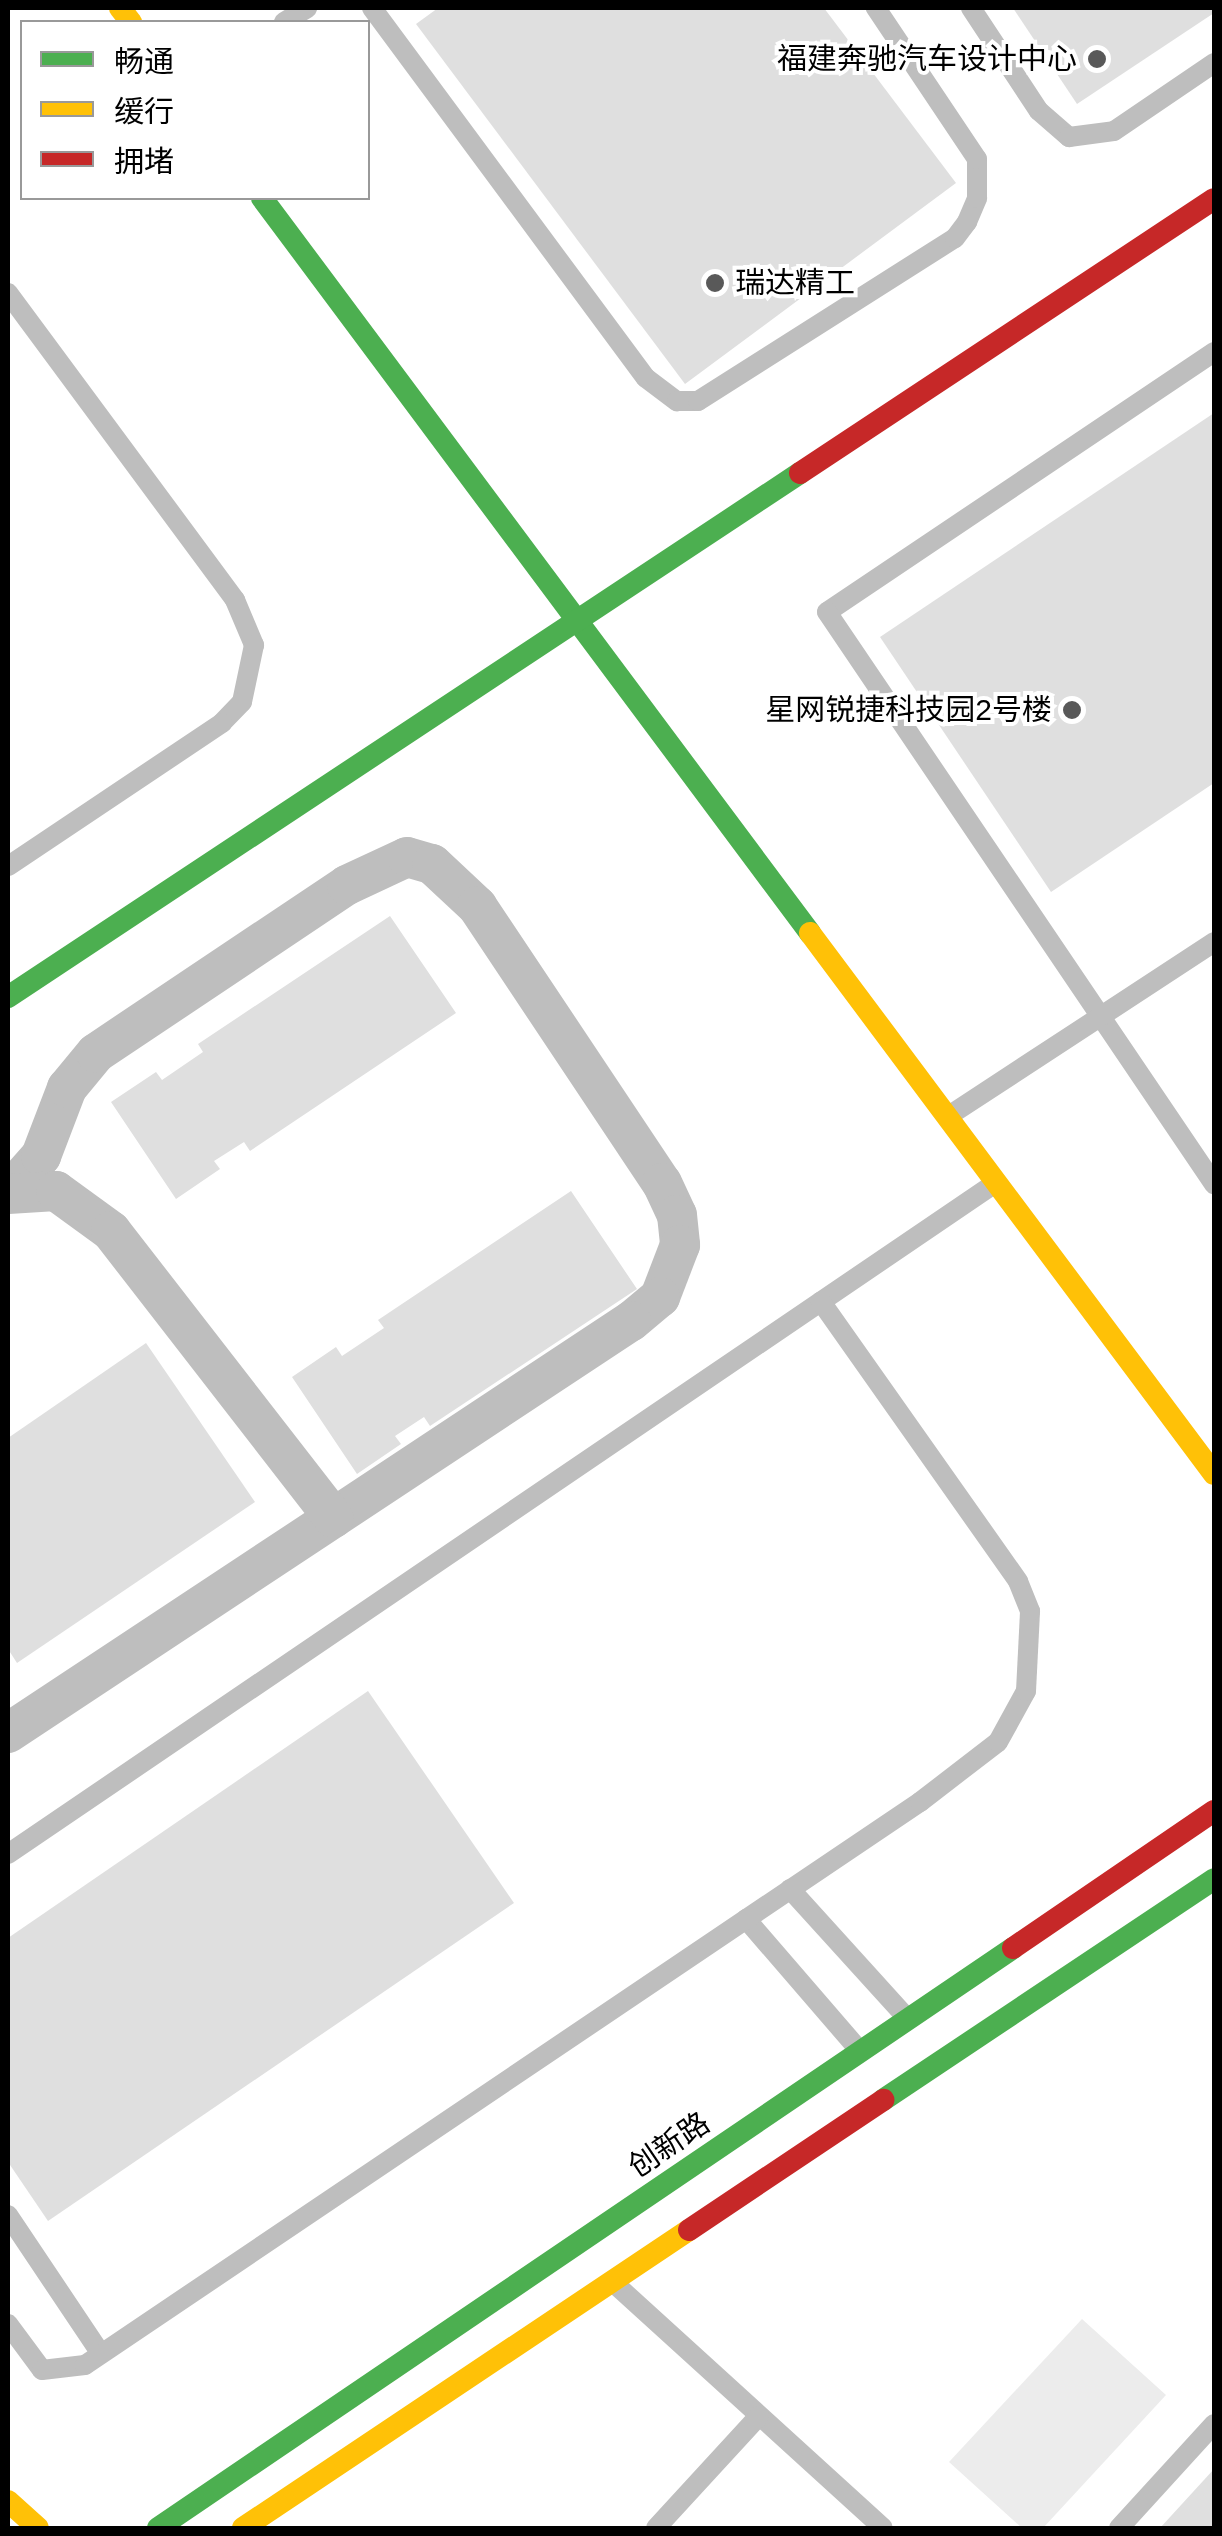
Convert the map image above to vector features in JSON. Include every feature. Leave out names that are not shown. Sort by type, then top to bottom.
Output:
[{"type":"street","points":[[8,997],[1214,199]]},
{"type":"street","points":[[264,200],[1214,1474]]},
{"type":"street","points":[[8,1194],[41,1156],[67,1088],[96,1053],[384,863],[407,857],[456,881],[662,1182],[680,1245],[660,1297],[631,1321],[8,1733]]},
{"type":"street","points":[[8,1194],[56,1191],[111,1231],[334,1518]]},
{"type":"street","name":"创新路","points":[[158,2528],[1214,1812]]},
{"type":"street","points":[[242,2528],[1214,1879]]},
{"type":"street","points":[[8,2501],[38,2528]]},
{"type":"lane","points":[[372,8],[646,378],[677,401],[698,401],[954,238],[968,222],[978,198],[977,159],[876,8]]},
{"type":"lane","points":[[971,8],[1039,111],[1069,137],[1114,132],[1214,63]]},
{"type":"lane","points":[[8,293],[235,600],[254,645],[242,702],[222,722],[8,866]]},
{"type":"lane","points":[[1214,352],[827,612],[1214,1184]]},
{"type":"lane","points":[[948,1116],[1214,942]]},
{"type":"lane","points":[[8,1854],[997,1182]]},
{"type":"lane","points":[[8,2324],[42,2370],[72,2370],[101,2354],[790,1889],[998,1742],[1026,1691],[1033,1636],[1018,1581],[822,1302]]},
{"type":"lane","points":[[790,1889],[908,2019]]},
{"type":"lane","points":[[746,1919],[860,2052]]},
{"type":"lane","points":[[8,2216],[101,2354]]},
{"type":"lane","points":[[614,2282],[884,2528]]},
{"type":"lane","points":[[656,2528],[760,2416]]},
{"type":"lane","points":[[1119,2528],[1214,2424]]},
{"type":"shaded area","points":[[1082,2319],[1166,2395],[1043,2528],[1022,2528],[949,2462]]},
{"type":"building","name":"瑞达精工","points":[[438,8],[824,8],[956,183],[685,384],[416,24]]},
{"type":"building","name":"福建奔驰汽车设计中心","points":[[1013,8],[1214,8],[1214,13],[1077,104]]},
{"type":"building","name":"星网锐捷科技园2号楼","points":[[1214,413],[1214,783],[1051,892],[880,637]]},
{"type":"building","points":[[390,916],[456,1013],[250,1151],[244,1142],[214,1161],[220,1169],[176,1199],[111,1102],[156,1072],[162,1080],[203,1052],[198,1044]]},
{"type":"building","points":[[571,1191],[637,1289],[430,1426],[424,1417],[395,1436],[401,1444],[357,1474],[292,1377],[336,1347],[342,1356],[384,1328],[378,1320]]},
{"type":"building","points":[[146,1343],[255,1502],[17,1663],[8,1649],[8,1438]]},
{"type":"building","points":[[368,1691],[514,1903],[48,2221],[8,2162],[8,1938]]},
{"type":"building","points":[[1214,2469],[1214,2528],[1160,2528]]},
{"type":"traffic: fast","points":[[263,200],[810,933]]},
{"type":"traffic: fast","points":[[8,997],[800,473]]},
{"type":"traffic: fast","points":[[883,2100],[1214,1879]]},
{"type":"traffic: fast","points":[[158,2528],[1013,1948]]},
{"type":"traffic: slow","points":[[120,8],[129,20]]},
{"type":"traffic: slow","points":[[810,933],[1214,1474]]},
{"type":"traffic: slow","points":[[243,2528],[689,2230]]},
{"type":"traffic: slow","points":[[8,2501],[38,2528]]},
{"type":"traffic: jam","points":[[800,473],[1214,199]]},
{"type":"traffic: jam","points":[[1013,1948],[1214,1811]]},
{"type":"traffic: jam","points":[[689,2230],[883,2100]]},
{"type":"place","name":"福建奔驰汽车设计中心","points":[[1097,59]]},
{"type":"place","name":"瑞达精工","points":[[715,283]]},
{"type":"place","name":"星网锐捷科技园2号楼","points":[[1072,710]]}]
